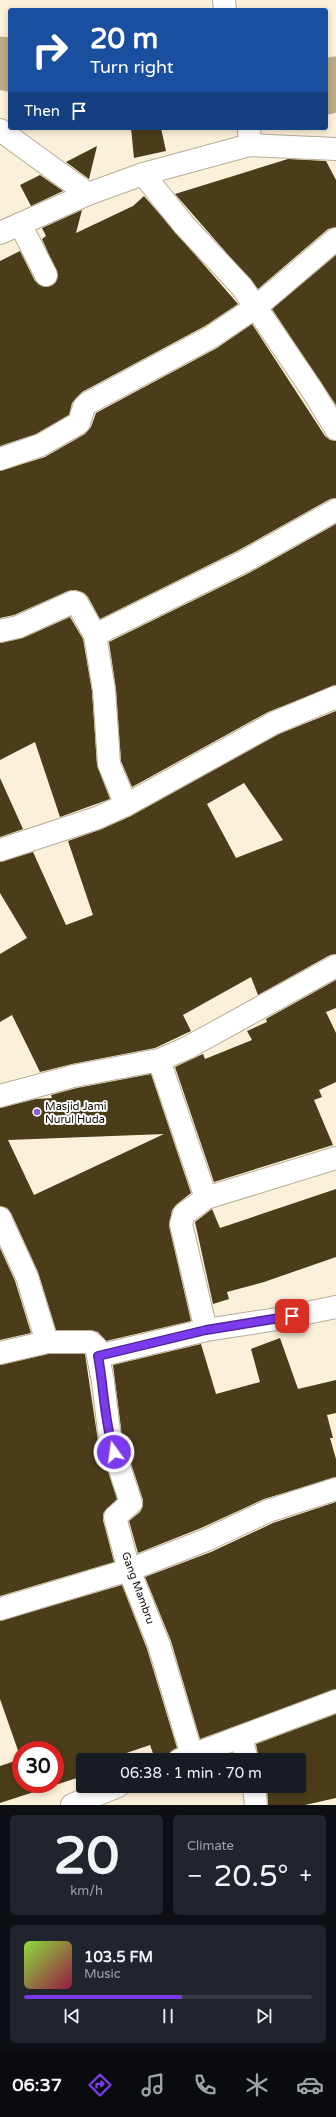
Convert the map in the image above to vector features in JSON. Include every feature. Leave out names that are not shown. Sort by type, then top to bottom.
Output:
[{"type":"street","points":[[0,130],[88,194]]},
{"type":"street","points":[[0,233],[88,194],[250,137],[336,149]]},
{"type":"street","points":[[143,174],[184,225],[242,287],[312,390],[336,429]]},
{"type":"street","points":[[20,224],[46,275]]},
{"type":"street","points":[[0,459],[41,444],[79,423],[84,407],[88,403],[211,337],[256,307],[336,239]]},
{"type":"street","points":[[94,635],[242,562],[336,510]]},
{"type":"street","points":[[0,630],[18,627],[73,602],[77,603],[94,635],[104,690],[109,764],[126,805]]},
{"type":"street","points":[[0,850],[97,818],[126,805],[274,723],[336,697]]},
{"type":"street","points":[[0,1096],[74,1076],[159,1060],[187,1048],[336,966]]},
{"type":"street","points":[[159,1060],[206,1198]]},
{"type":"street","points":[[206,1330],[181,1224],[184,1214],[206,1198],[336,1158]]},
{"type":"street","points":[[0,1218],[28,1277],[47,1342]]},
{"type":"street","points":[[0,1353],[47,1342],[90,1342],[96,1347],[98,1356],[206,1330],[277,1319],[336,1307]]},
{"type":"street","name":"Gang Mambru","points":[[98,1356],[103,1382],[110,1439],[130,1503],[115,1517],[129,1570],[159,1645],[185,1753]]},
{"type":"street","points":[[0,1609],[129,1570],[206,1540],[268,1511],[336,1489]]},
{"type":"street","points":[[197,1753],[336,1701]]},
{"type":"street","points":[[241,1737],[245,1753]]},
{"type":"street","points":[[72,1805],[101,1793]]},
{"type":"street","points":[[255,1793],[256,1805]]},
{"type":"building","points":[[131,130],[161,130],[166,151],[134,158]]},
{"type":"building","points":[[97,146],[89,179],[66,162]]},
{"type":"building","points":[[288,159],[326,161],[336,180],[336,227],[328,229],[258,289],[175,194]]},
{"type":"building","points":[[40,175],[63,191],[31,206],[20,185]]},
{"type":"building","points":[[144,196],[238,304],[205,326],[82,392],[72,403],[69,415],[36,434],[0,446],[0,261],[20,251],[35,281],[45,287],[51,286],[56,282],[58,275],[42,239],[46,236],[42,228],[82,210],[76,233],[133,206]]},
{"type":"building","points":[[336,255],[336,405],[272,309]]},
{"type":"building","points":[[252,324],[325,436],[330,440],[336,441],[336,498],[330,499],[237,551],[100,619],[88,597],[84,593],[76,590],[68,591],[14,615],[0,618],[0,471],[45,457],[85,434],[91,427],[96,413],[217,348]]},
{"type":"building","points":[[336,524],[336,685],[268,712],[132,787],[121,761],[116,689],[109,642],[249,573]]},
{"type":"building","points":[[70,617],[83,639],[92,691],[97,765],[110,799],[60,817],[35,742],[0,760],[0,643],[23,638]]},
{"type":"building","points":[[336,711],[336,954],[330,955],[258,995],[251,977],[183,1015],[191,1031],[155,1048],[72,1064],[40,1072],[12,1015],[0,1022],[0,954],[27,938],[0,893],[0,862],[33,852],[66,925],[93,915],[68,841],[102,829],[131,816],[279,734]],"holes":[[[244,783],[283,840],[236,858],[207,804]]]},
{"type":"building","points":[[0,778],[23,829],[0,837]]},
{"type":"building","points":[[336,980],[336,1008],[326,1012],[336,1033],[336,1082],[319,1090],[322,1097],[314,1100],[333,1145],[214,1182],[175,1067],[203,1054],[205,1059],[252,1040],[247,1031],[267,1022],[266,1019]]},
{"type":"building","points":[[151,1074],[191,1193],[172,1210],[169,1226],[191,1321],[106,1341],[98,1332],[91,1330],[56,1330],[38,1272],[11,1213],[7,1208],[0,1206],[0,1108],[36,1099],[52,1098],[51,1095],[77,1088]],"holes":[[[164,1134],[34,1195],[8,1140]]]},
{"type":"building","points":[[336,1189],[336,1257],[264,1282],[227,1292],[229,1299],[213,1304],[195,1222],[212,1209],[220,1228]]},
{"type":"building","points":[[0,1248],[15,1281],[31,1333],[0,1340]]},
{"type":"building","points":[[280,1338],[298,1389],[336,1380],[336,1413],[327,1415],[333,1438],[330,1438],[336,1459],[336,1477],[264,1499],[201,1528],[138,1553],[129,1521],[140,1512],[143,1506],[143,1500],[122,1436],[113,1365],[201,1344],[216,1394],[260,1382],[251,1349]]},
{"type":"building","points":[[48,1354],[85,1354],[98,1441],[117,1499],[103,1514],[103,1520],[114,1562],[0,1596],[0,1365]]},
{"type":"building","points":[[336,1502],[336,1689],[200,1739],[171,1641],[145,1577],[211,1552],[273,1523]]},
{"type":"building","points":[[122,1585],[147,1649],[177,1748],[170,1753],[153,1753],[150,1745],[127,1753],[76,1753],[76,1778],[64,1782],[64,1741],[15,1741],[0,1699],[0,1621]]},
{"type":"building","points":[[336,1714],[336,1798],[305,1805],[268,1805],[267,1793],[306,1793],[306,1753],[258,1753],[256,1744]]},
{"type":"building","points":[[12,1762],[12,1793],[31,1793],[0,1803],[0,1766]]},
{"type":"waterway","points":[[0,63],[8,65]]},
{"type":"waterway","points":[[328,87],[336,83]]},
{"type":"place","name":"Masjid Jami Nurul Huda","points":[[37,1112]]},
{"type":"route","points":[[114,1452],[110,1439],[103,1382],[98,1356],[197,1334],[206,1330],[292,1316]]}]
